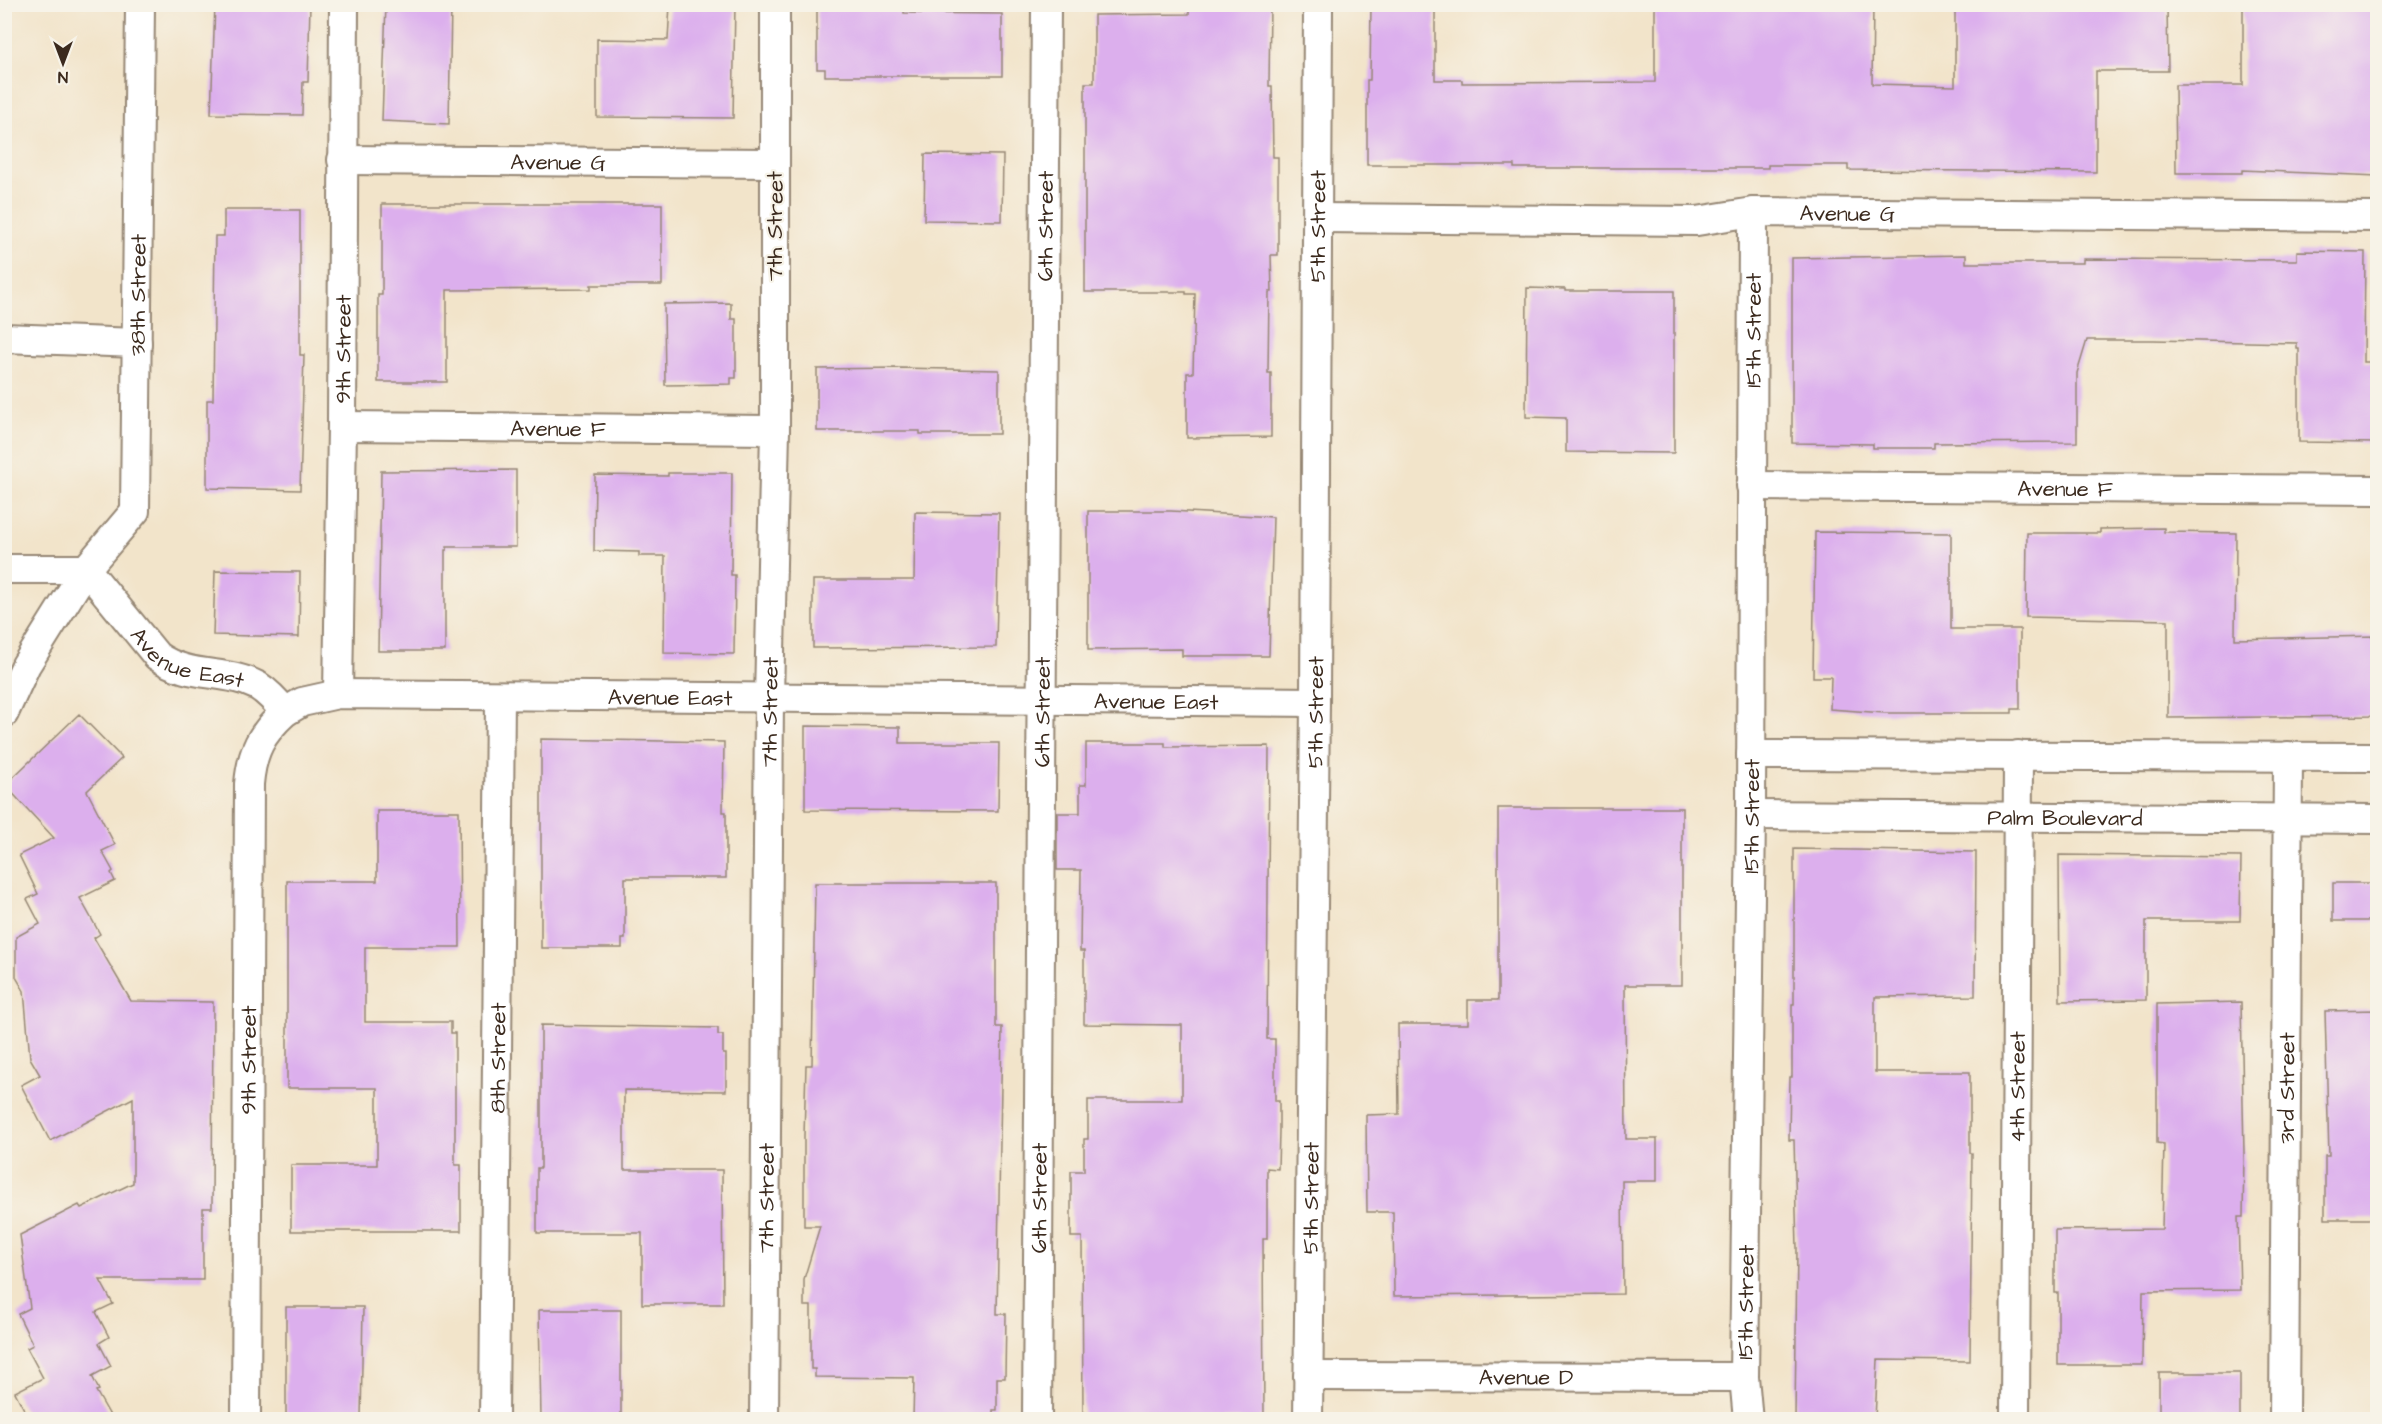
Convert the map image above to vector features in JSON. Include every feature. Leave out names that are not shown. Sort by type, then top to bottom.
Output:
[{"type":"lane","name":"38th Street","points":[[4,713],[26,665],[86,569],[135,511],[140,4]]},
{"type":"lane","name":"9th Street","points":[[338,694],[344,4]]},
{"type":"lane","name":"7th Street","points":[[764,1419],[769,698],[775,430],[775,4]]},
{"type":"lane","name":"6th Street","points":[[1037,1419],[1046,4]]},
{"type":"lane","name":"5th Street","points":[[1308,1419],[1316,702],[1318,4]]},
{"type":"lane","name":"Avenue G","points":[[342,160],[774,163]]},
{"type":"lane","name":"Avenue G","points":[[1317,218],[1697,220],[1753,212],[2378,217]]},
{"type":"lane","name":"15th Street","points":[[1748,1419],[1744,1377],[1751,815],[1753,212]]},
{"type":"lane","points":[[4,338],[137,343]]},
{"type":"lane","name":"Avenue F","points":[[342,426],[775,430]]},
{"type":"lane","name":"Avenue F","points":[[1751,486],[2378,490]]},
{"type":"lane","points":[[4,569],[86,569]]},
{"type":"lane","name":"Avenue East","points":[[86,569],[157,657],[184,670],[242,680],[272,697],[285,712],[302,702],[338,694],[1316,702]]},
{"type":"lane","name":"8th Street","points":[[494,1419],[500,696]]},
{"type":"lane","name":"9th Street","points":[[246,1419],[249,784],[251,760],[259,742],[270,725],[285,712]]},
{"type":"lane","points":[[1751,754],[2378,757]]},
{"type":"lane","name":"4th Street","points":[[2015,1419],[2018,755]]},
{"type":"lane","name":"3rd Street","points":[[2284,1419],[2289,756]]},
{"type":"lane","name":"Palm Boulevard","points":[[1751,815],[2378,819]]},
{"type":"lane","name":"Avenue D","points":[[1308,1376],[1744,1377]]},
{"type":"building","points":[[215,4],[310,4],[308,82],[303,82],[302,115],[211,114]]},
{"type":"building","points":[[386,4],[451,4],[449,124],[382,121]]},
{"type":"building","points":[[670,4],[735,4],[733,118],[597,117],[597,39],[668,40]]},
{"type":"building","points":[[817,4],[904,4],[904,13],[1002,14],[1002,76],[825,76],[825,69],[817,69]]},
{"type":"building","points":[[1189,4],[1270,4],[1269,86],[1272,86],[1273,157],[1278,157],[1278,255],[1271,255],[1272,292],[1269,292],[1268,373],[1271,373],[1271,437],[1187,438],[1187,373],[1193,373],[1195,294],[1186,294],[1186,292],[1085,292],[1085,83],[1094,83],[1094,15],[1189,14]]},
{"type":"building","points":[[1371,4],[1435,4],[1435,80],[1462,80],[1462,83],[1655,82],[1655,4],[1873,4],[1872,84],[1955,86],[1955,4],[2167,4],[2168,71],[2096,71],[2096,172],[1848,170],[1848,165],[1768,165],[1768,168],[1514,168],[1514,165],[1367,165],[1367,80],[1370,80]]},
{"type":"building","points":[[2243,4],[2378,4],[2378,176],[2242,170],[2242,173],[2176,173],[2175,85],[2243,85]]},
{"type":"building","points":[[925,154],[1003,155],[1002,221],[924,220]]},
{"type":"building","points":[[382,204],[662,204],[662,285],[591,285],[591,289],[447,290],[447,382],[378,382],[378,295],[382,295]]},
{"type":"building","points":[[224,210],[300,210],[300,355],[304,355],[300,490],[207,488],[207,400],[213,400],[215,236],[224,236]]},
{"type":"building","points":[[2297,251],[2365,252],[2364,362],[2378,362],[2378,443],[2299,442],[2299,349],[2297,349],[2297,343],[2087,340],[2077,373],[2077,442],[1934,443],[1934,448],[1873,448],[1873,444],[1792,443],[1792,258],[1966,255],[1966,263],[2083,263],[2083,259],[2297,260]]},
{"type":"building","points":[[1527,288],[1565,289],[1565,291],[1674,291],[1674,453],[1566,452],[1566,418],[1526,417]]},
{"type":"building","points":[[731,303],[731,319],[736,319],[736,378],[731,378],[731,384],[665,385],[664,304]]},
{"type":"building","points":[[817,369],[999,370],[999,434],[817,431]]},
{"type":"building","points":[[516,470],[516,547],[447,547],[445,550],[445,651],[378,651],[381,471]]},
{"type":"building","points":[[668,473],[732,473],[731,575],[735,575],[734,654],[664,653],[665,556],[639,556],[639,552],[594,551],[595,475],[668,476]]},
{"type":"building","points":[[1088,511],[1171,511],[1273,517],[1269,656],[1182,656],[1182,649],[1088,650]]},
{"type":"building","points":[[915,512],[999,513],[996,647],[813,648],[813,580],[914,580]]},
{"type":"building","points":[[2164,528],[2164,532],[2236,533],[2235,639],[2378,636],[2378,716],[2168,718],[2168,620],[2026,617],[2027,533],[2100,533],[2100,529]]},
{"type":"building","points":[[1815,532],[1951,533],[1951,629],[2020,629],[2020,709],[2012,709],[2012,713],[1885,713],[1830,709],[1831,677],[1813,677]]},
{"type":"building","points":[[215,571],[300,572],[299,637],[213,635]]},
{"type":"building","points":[[79,714],[122,758],[87,791],[115,845],[102,851],[113,871],[111,873],[115,881],[80,898],[100,934],[94,938],[131,1001],[213,1002],[212,1208],[203,1208],[203,1280],[100,1280],[113,1304],[96,1312],[109,1337],[99,1343],[111,1366],[92,1376],[99,1390],[96,1391],[112,1419],[29,1419],[15,1392],[43,1378],[27,1348],[33,1345],[18,1314],[30,1308],[20,1235],[79,1205],[81,1208],[133,1183],[133,1098],[50,1141],[21,1085],[40,1075],[30,1058],[24,991],[16,977],[16,937],[40,924],[27,899],[38,894],[19,855],[54,838],[5,785]]},
{"type":"building","points":[[805,726],[900,727],[900,743],[999,743],[998,811],[805,810]]},
{"type":"building","points":[[541,739],[724,742],[723,812],[726,812],[726,878],[625,878],[625,939],[622,939],[622,948],[541,948]]},
{"type":"building","points":[[1086,743],[1165,743],[1165,747],[1269,746],[1267,1039],[1275,1039],[1275,1101],[1279,1101],[1279,1131],[1278,1169],[1267,1168],[1267,1239],[1263,1239],[1264,1416],[1261,1416],[1261,1419],[1083,1419],[1082,1237],[1071,1237],[1071,1171],[1084,1171],[1084,1139],[1088,1139],[1088,1100],[1182,1100],[1182,1025],[1084,1024],[1084,951],[1080,951],[1081,870],[1057,870],[1057,813],[1080,813],[1080,785],[1086,785]]},
{"type":"building","points":[[1498,808],[1682,808],[1682,985],[1625,985],[1626,1139],[1657,1139],[1657,1181],[1622,1181],[1623,1294],[1394,1296],[1393,1212],[1367,1212],[1366,1115],[1399,1114],[1398,1024],[1468,1024],[1468,1000],[1498,1000]]},
{"type":"building","points":[[377,811],[459,811],[460,947],[365,947],[365,1022],[451,1022],[451,1033],[455,1033],[455,1165],[461,1165],[461,1231],[291,1231],[291,1165],[377,1165],[377,1088],[287,1088],[287,881],[377,881]]},
{"type":"building","points":[[1794,849],[1976,852],[1975,996],[1875,997],[1875,1072],[1970,1072],[1970,1153],[1972,1153],[1970,1361],[1878,1360],[1875,1419],[1795,1419],[1797,1248],[1794,1140],[1789,1140],[1792,1004],[1794,1004]]},
{"type":"building","points":[[2059,855],[2241,857],[2240,921],[2146,921],[2146,1000],[2060,1001]]},
{"type":"building","points":[[815,883],[996,883],[996,1027],[1002,1027],[997,1314],[1006,1314],[1005,1378],[997,1378],[997,1410],[993,1410],[993,1419],[913,1419],[914,1378],[815,1377],[815,1369],[811,1369],[811,1306],[804,1306],[804,1279],[820,1226],[804,1226],[804,1136],[806,1065],[812,1065]]},
{"type":"building","points":[[2333,883],[2378,883],[2378,921],[2333,921]]},
{"type":"building","points":[[2241,1002],[2244,1154],[2243,1217],[2238,1217],[2240,1290],[2143,1291],[2142,1365],[2058,1365],[2055,1230],[2162,1229],[2164,1144],[2157,1143],[2157,1004]]},
{"type":"building","points":[[2378,1010],[2378,1219],[2325,1219],[2325,1156],[2329,1156],[2325,1011]]},
{"type":"building","points":[[541,1025],[718,1028],[718,1035],[723,1035],[723,1054],[726,1054],[726,1091],[624,1090],[624,1170],[722,1170],[723,1304],[642,1304],[642,1233],[537,1233],[537,1168],[541,1168]]},
{"type":"building","points":[[286,1307],[363,1307],[361,1419],[286,1419]]},
{"type":"building","points":[[539,1310],[621,1310],[621,1419],[541,1419]]},
{"type":"building","points":[[2159,1373],[2240,1373],[2240,1419],[2159,1419]]}]
